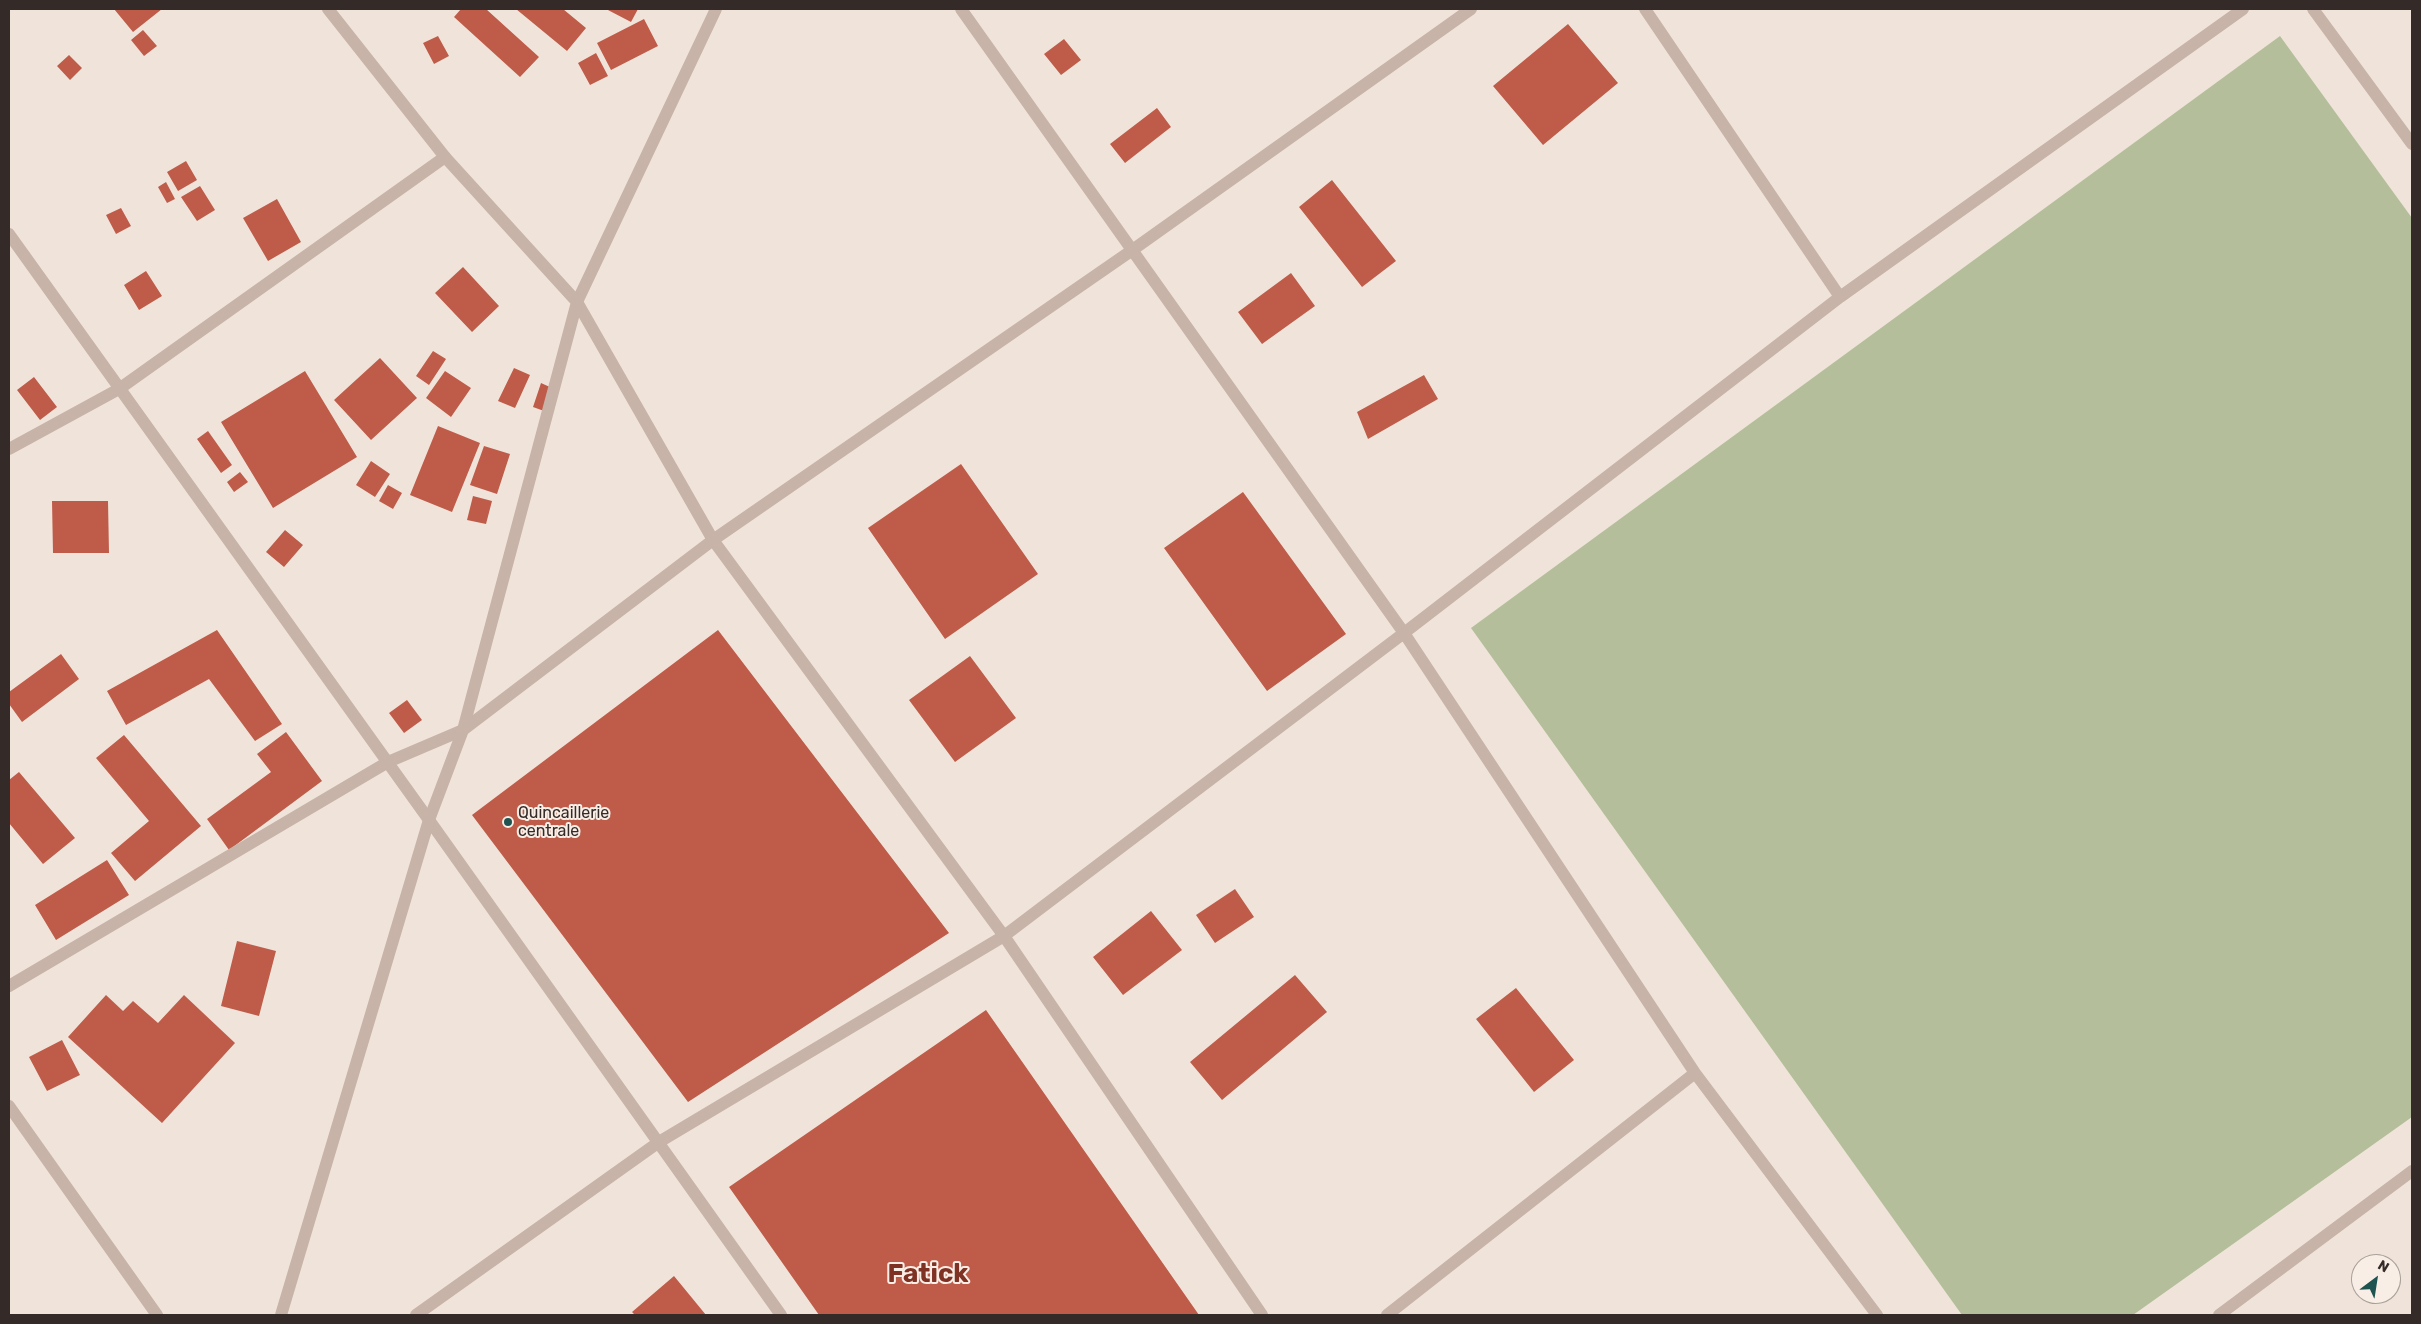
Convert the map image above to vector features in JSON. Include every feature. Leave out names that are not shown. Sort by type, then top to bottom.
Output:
[{"type":"street","points":[[328,9],[445,157],[577,302],[713,540],[1004,936],[1262,1315]]},
{"type":"street","points":[[281,1315],[429,820],[463,730],[577,302],[716,9]]},
{"type":"street","points":[[961,9],[1404,633],[1695,1073],[1877,1315]]},
{"type":"street","points":[[9,986],[388,762],[463,730],[713,540],[1131,251],[1471,9]]},
{"type":"street","points":[[1645,9],[1840,298]]},
{"type":"street","points":[[416,1315],[659,1142],[1004,936],[1404,633],[1840,298],[2243,9]]},
{"type":"street","points":[[2313,9],[2412,144]]},
{"type":"street","points":[[9,449],[119,389],[445,157]]},
{"type":"street","points":[[9,234],[388,762],[781,1315]]},
{"type":"street","points":[[1387,1315],[1695,1073]]},
{"type":"street","points":[[9,1106],[157,1315]]},
{"type":"street","points":[[2219,1315],[2412,1171]]},
{"type":"green space","points":[[2280,36],[2412,218],[2412,1117],[2133,1315],[1962,1315],[1471,628]]},
{"type":"building","points":[[114,9],[162,9],[133,32]]},
{"type":"building","points":[[461,9],[486,9],[539,57],[520,77],[454,17]]},
{"type":"building","points":[[516,9],[563,9],[586,28],[567,51]]},
{"type":"building","points":[[606,9],[638,9],[631,22]]},
{"type":"building","points":[[644,19],[658,46],[611,70],[597,43]]},
{"type":"building","points":[[1568,24],[1618,83],[1543,145],[1493,86]]},
{"type":"building","points":[[143,30],[157,46],[144,56],[131,40]]},
{"type":"building","points":[[438,36],[449,56],[434,64],[423,43]]},
{"type":"building","points":[[1064,39],[1081,60],[1061,75],[1044,54]]},
{"type":"building","points":[[596,53],[608,76],[590,85],[578,63]]},
{"type":"building","points":[[69,55],[82,68],[70,80],[57,66]]},
{"type":"building","points":[[1157,108],[1171,127],[1125,163],[1110,144]]},
{"type":"building","points":[[186,161],[197,180],[178,191],[167,172]]},
{"type":"building","points":[[1332,180],[1396,261],[1362,287],[1299,207]]},
{"type":"building","points":[[166,182],[175,199],[167,203],[158,187]]},
{"type":"building","points":[[200,186],[215,210],[197,221],[181,197]]},
{"type":"building","points":[[277,199],[301,242],[268,261],[243,218]]},
{"type":"building","points":[[121,208],[131,226],[116,234],[106,215]]},
{"type":"building","points":[[463,267],[499,306],[472,332],[435,293]]},
{"type":"building","points":[[146,271],[162,296],[139,310],[124,285]]},
{"type":"building","points":[[1291,273],[1315,306],[1262,344],[1238,312]]},
{"type":"building","points":[[433,351],[446,359],[429,385],[416,376]]},
{"type":"building","points":[[380,358],[417,398],[371,440],[334,400]]},
{"type":"building","points":[[514,368],[530,375],[515,408],[498,401]]},
{"type":"building","points":[[305,371],[357,457],[273,508],[221,422]]},
{"type":"building","points":[[445,371],[471,388],[451,417],[426,398]]},
{"type":"building","points":[[1424,375],[1438,399],[1368,439],[1357,412]]},
{"type":"building","points":[[34,377],[57,407],[40,420],[17,390]]},
{"type":"building","points":[[541,383],[552,388],[544,411],[533,407]]},
{"type":"building","points":[[438,426],[480,443],[452,512],[410,495]]},
{"type":"building","points":[[208,431],[232,465],[221,473],[197,439]]},
{"type":"building","points":[[484,446],[510,454],[497,494],[470,485]]},
{"type":"building","points":[[371,461],[390,474],[375,497],[356,485]]},
{"type":"building","points":[[961,464],[1038,574],[945,639],[868,528]]},
{"type":"building","points":[[240,472],[248,482],[234,492],[227,482]]},
{"type":"building","points":[[388,485],[402,493],[393,509],[379,501]]},
{"type":"building","points":[[1243,492],[1346,634],[1267,691],[1164,548]]},
{"type":"building","points":[[473,496],[492,501],[486,524],[467,520]]},
{"type":"building","points":[[52,501],[108,501],[109,553],[53,553]]},
{"type":"building","points":[[285,530],[303,545],[284,567],[266,552]]},
{"type":"building","points":[[217,630],[282,724],[255,741],[209,679],[126,725],[107,691]]},
{"type":"building","points":[[718,630],[949,933],[688,1102],[472,815]]},
{"type":"building","points":[[61,654],[79,679],[22,722],[9,704],[9,692]]},
{"type":"building","points":[[970,656],[1016,718],[955,762],[909,700]]},
{"type":"building","points":[[407,700],[422,720],[404,733],[389,713]]},
{"type":"building","points":[[286,732],[322,781],[229,850],[207,819],[271,772],[257,754]]},
{"type":"building","points":[[124,735],[201,826],[135,881],[111,853],[149,821],[96,758]]},
{"type":"building","points":[[19,772],[75,838],[43,864],[9,823],[9,780]]},
{"type":"building","points":[[107,860],[129,895],[56,940],[35,905]]},
{"type":"building","points":[[1235,889],[1254,917],[1215,943],[1196,915]]},
{"type":"building","points":[[1151,911],[1182,950],[1123,995],[1093,957]]},
{"type":"building","points":[[237,941],[276,951],[259,1016],[221,1006]]},
{"type":"building","points":[[1295,975],[1327,1012],[1222,1100],[1190,1062]]},
{"type":"building","points":[[1516,988],[1574,1060],[1534,1092],[1476,1019]]},
{"type":"building","points":[[106,995],[123,1011],[133,1001],[158,1023],[184,995],[235,1043],[162,1123],[68,1037]]},
{"type":"building","points":[[986,1010],[1199,1315],[819,1315],[729,1187]]},
{"type":"building","points":[[62,1040],[80,1075],[47,1091],[29,1057]]},
{"type":"building","points":[[674,1276],[706,1315],[635,1315],[632,1312]]},
{"type":"place","name":"Quincaillerie centrale","points":[[508,822]]},
{"type":"district","name":"Fatick","points":[[928,1274]]}]
